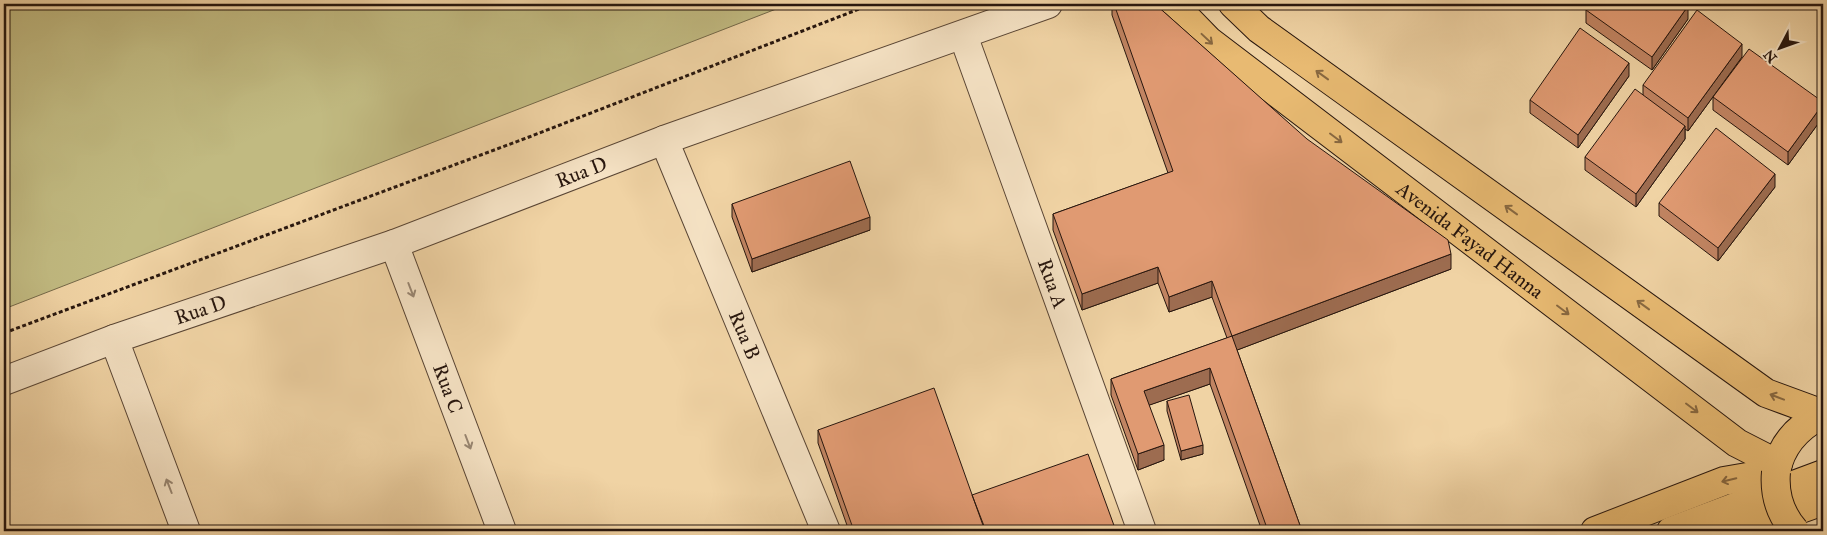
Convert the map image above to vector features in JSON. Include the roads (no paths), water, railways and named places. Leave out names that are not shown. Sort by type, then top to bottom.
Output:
[{"type":"main road","name":"Avenida Fayad Hanna","points":[[1173,4],[1208,41],[1737,443],[1777,468]]},
{"type":"main road","points":[[1233,4],[1259,29],[1766,393],[1823,414]]},
{"type":"main road","points":[[1795,531],[1780,506],[1776,493],[1777,468],[1784,448],[1794,434],[1807,422],[1823,414]]},
{"type":"main road","points":[[1595,531],[1724,481],[1777,468]]},
{"type":"main road","points":[[1671,531],[1823,474]]},
{"type":"main road","points":[[1739,531],[1823,501]]},
{"type":"street","name":"Rua D","points":[[4,381],[114,339],[394,244],[664,140],[963,35],[1033,7]]},
{"type":"street","name":"Rua A","points":[[963,35],[1142,531]]},
{"type":"street","name":"Rua B","points":[[664,140],[826,531]]},
{"type":"street","name":"Rua C","points":[[394,244],[502,531]]},
{"type":"street","points":[[114,339],[186,531]]}]
